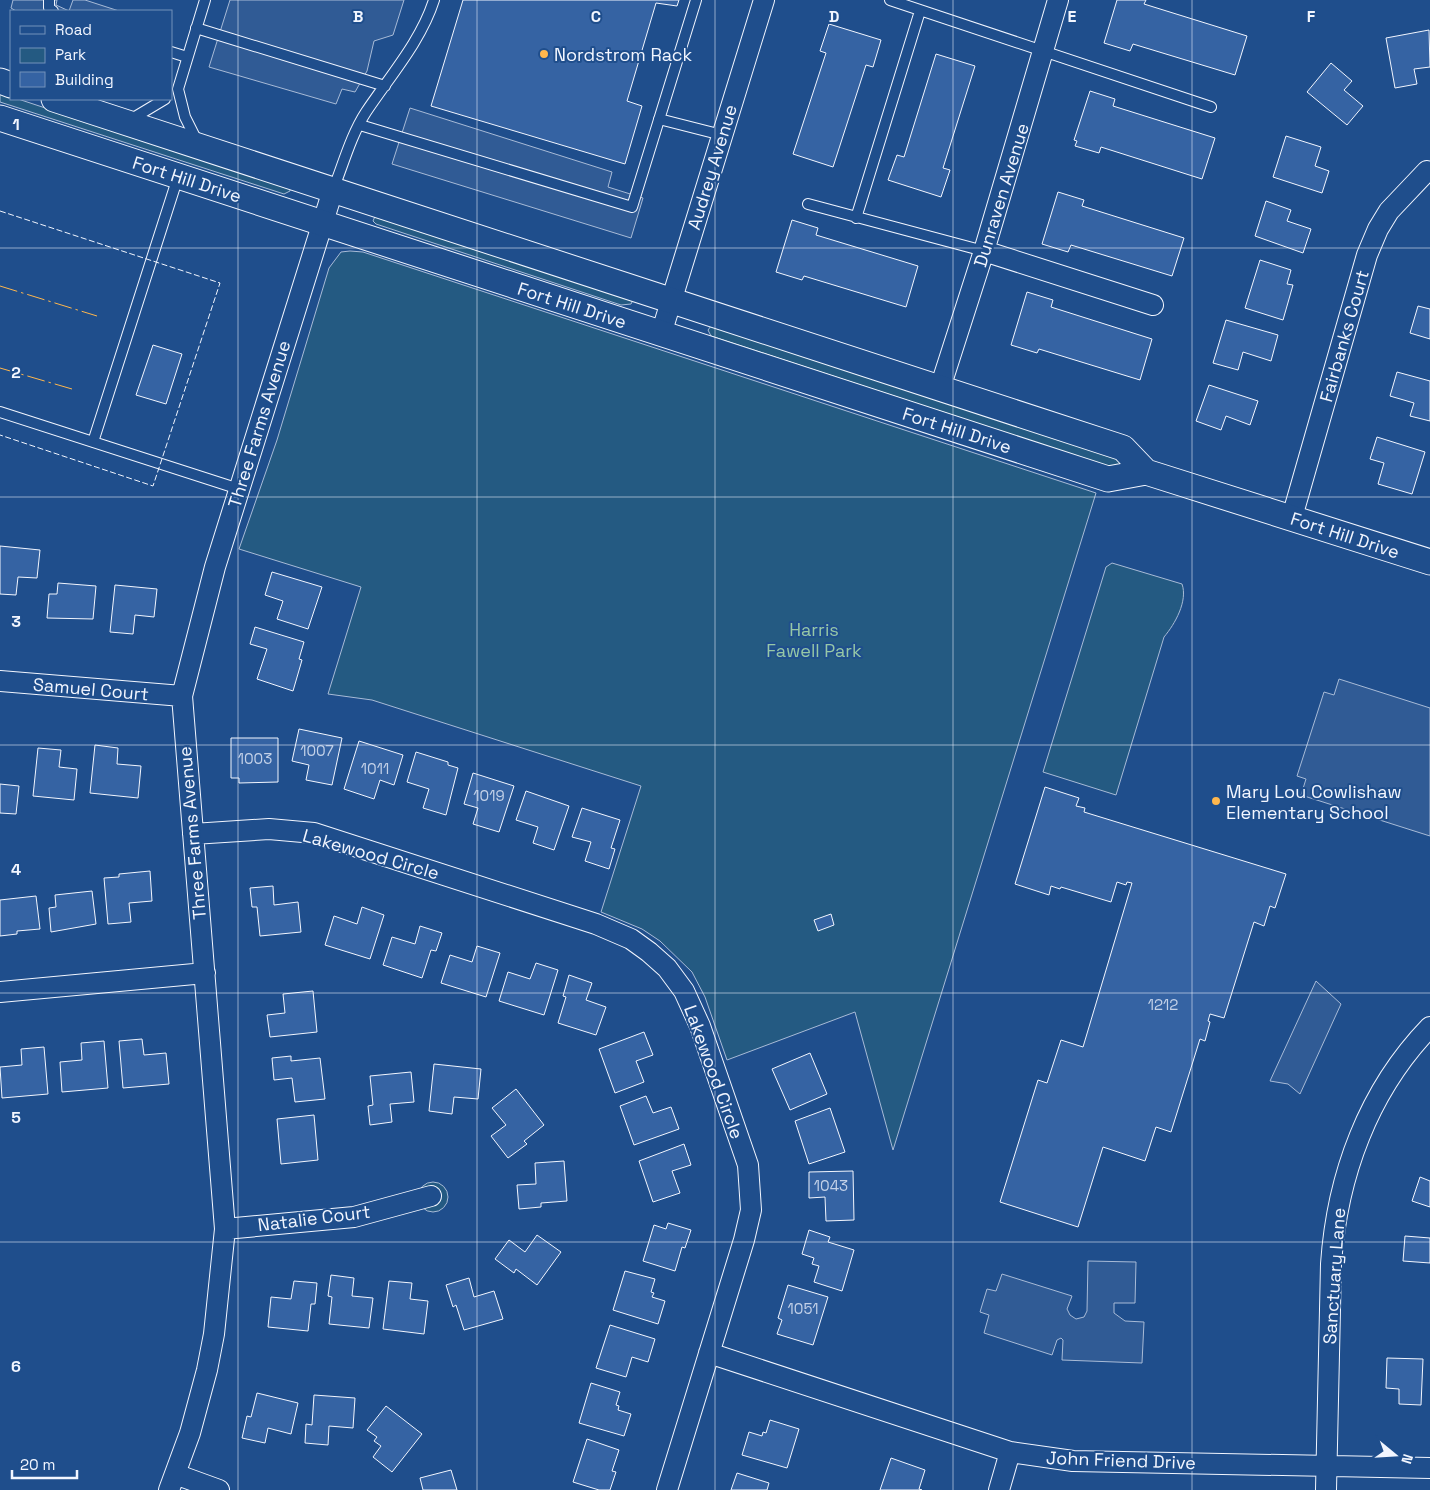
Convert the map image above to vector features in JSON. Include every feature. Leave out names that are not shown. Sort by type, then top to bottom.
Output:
[{"type":"street","name":"Audrey Avenue","points":[[661,334],[764,0]]},
{"type":"street","name":"Dunraven Avenue","points":[[940,388],[1045,51],[1058,0]]},
{"type":"street","name":"Fort Hill Drive","points":[[57,100],[1123,448],[1146,472],[1430,562]]},
{"type":"street","name":"Fort Hill Drive","points":[[0,118],[1108,480],[1146,472]]},
{"type":"street","name":"Fairbanks Court","points":[[1292,518],[1367,255],[1378,229],[1389,211],[1427,171]]},
{"type":"street","name":"Three Farms Avenue","points":[[172,1482],[190,1433],[207,1370],[214,1334],[225,1229],[182,696],[212,576],[332,190]]},
{"type":"street","points":[[984,251],[1152,305]]},
{"type":"street","name":"Samuel Court","points":[[0,681],[182,696]]},
{"type":"street","name":"Lakewood Circle","points":[[193,834],[268,829],[314,833],[596,924],[631,939],[667,968],[684,991],[700,1026],[748,1165],[751,1210],[744,1240],[667,1490]]},
{"type":"street","points":[[0,992],[205,973]]},
{"type":"street","name":"Sanctuary Lane","points":[[1326,1490],[1331,1264],[1333,1231],[1340,1192],[1356,1143],[1368,1116],[1392,1073],[1430,1027]]},
{"type":"street","name":"Natalie Court","points":[[225,1229],[354,1217],[431,1196]]},
{"type":"street","name":"John Friend Drive","points":[[709,1353],[1010,1452],[1073,1461],[1430,1468]]},
{"type":"street","points":[[999,1490],[1010,1452]]},
{"type":"street","points":[[172,1482],[219,1490]]},
{"type":"lane","points":[[200,146],[174,91],[205,0]]},
{"type":"lane","points":[[332,190],[365,114],[401,64],[431,10],[434,0]]},
{"type":"lane","points":[[360,125],[632,207],[696,0]]},
{"type":"lane","points":[[890,0],[1211,107]]},
{"type":"lane","points":[[856,218],[920,11]]},
{"type":"lane","points":[[196,28],[385,86]]},
{"type":"lane","points":[[172,52],[187,57]]},
{"type":"lane","points":[[126,122],[164,100]]},
{"type":"lane","points":[[660,119],[722,135]]},
{"type":"lane","points":[[94,442],[178,176]]},
{"type":"lane","points":[[808,204],[984,251]]},
{"type":"lane","points":[[0,412],[239,489]]},
{"type":"green space","points":[[0,93],[10,96],[10,100],[21,100],[290,189],[290,191],[284,194],[0,102]]},
{"type":"green space","points":[[376,214],[633,300],[631,304],[621,305],[376,224],[373,221]]},
{"type":"green space","name":"Harris Fawell Park","points":[[341,252],[363,252],[1096,493],[893,1150],[855,1012],[727,1060],[705,997],[692,972],[660,941],[642,929],[601,912],[641,786],[372,700],[328,694],[361,587],[239,549],[277,440],[329,268]]},
{"type":"green space","points":[[711,326],[1131,462],[1128,473],[711,336],[708,330]]},
{"type":"green space","points":[[1112,563],[1182,584],[1183,591],[1182,605],[1172,626],[1164,637],[1116,795],[1043,772],[1106,567]]},
{"type":"green space","points":[[433,1182],[444,1186],[448,1197],[444,1208],[433,1212],[422,1208],[418,1197],[422,1186]]},
{"type":"shaded area","points":[[13,0],[57,0],[56,5],[67,10],[14,10],[11,8]]},
{"type":"shaded area","points":[[73,0],[85,0],[116,10],[69,10]]},
{"type":"shaded area","points":[[230,0],[404,0],[393,35],[374,41],[367,71],[355,92],[342,89],[336,104],[209,67]]},
{"type":"shaded area","points":[[410,108],[612,172],[608,187],[643,198],[631,238],[392,164]]},
{"type":"shaded area","points":[[1339,679],[1430,708],[1430,836],[1301,795],[1306,779],[1297,776],[1324,692],[1334,695]]},
{"type":"shaded area","points":[[1316,981],[1341,1004],[1300,1094],[1288,1084],[1270,1081]]},
{"type":"shaded area","points":[[1088,1261],[1136,1262],[1135,1303],[1114,1303],[1114,1313],[1125,1321],[1144,1322],[1142,1363],[1062,1360],[1063,1340],[1061,1338],[1057,1340],[1052,1355],[984,1333],[989,1315],[980,1312],[987,1289],[996,1291],[1002,1274],[1072,1296],[1067,1309],[1070,1315],[1076,1319],[1084,1317],[1087,1311]]},
{"type":"building","name":"Nordstrom Rack","points":[[463,0],[679,0],[677,6],[656,3],[627,101],[642,106],[625,164],[431,106]]},
{"type":"building","points":[[1117,0],[1146,0],[1144,4],[1247,36],[1235,75],[1133,44],[1130,51],[1104,43]]},
{"type":"building","points":[[829,24],[881,40],[873,67],[866,65],[833,167],[793,154],[826,53],[820,51]]},
{"type":"building","points":[[1429,30],[1430,67],[1414,69],[1417,84],[1395,88],[1386,38]]},
{"type":"building","points":[[936,54],[975,66],[943,168],[950,170],[941,197],[888,180],[897,155],[904,157]]},
{"type":"building","points":[[1331,63],[1352,81],[1344,90],[1363,106],[1347,125],[1307,92]]},
{"type":"building","points":[[1090,91],[1115,99],[1113,106],[1215,138],[1202,179],[1101,147],[1099,153],[1075,146],[1077,141],[1074,140]]},
{"type":"building","points":[[1286,136],[1321,147],[1315,166],[1329,171],[1322,193],[1273,177]]},
{"type":"building","points":[[1058,192],[1084,200],[1082,206],[1184,238],[1172,276],[1071,245],[1068,252],[1042,244]]},
{"type":"building","points":[[1266,201],[1291,210],[1287,221],[1311,229],[1303,253],[1255,236]]},
{"type":"building","points":[[792,220],[818,228],[816,235],[918,266],[906,307],[804,276],[802,280],[776,272]]},
{"type":"building","points":[[1260,260],[1291,270],[1287,284],[1293,285],[1283,320],[1245,308]]},
{"type":"building","points":[[1027,292],[1053,300],[1051,307],[1152,339],[1140,380],[1039,349],[1037,353],[1011,345]]},
{"type":"building","points":[[1418,306],[1430,309],[1430,339],[1410,333]]},
{"type":"building","points":[[1226,320],[1278,335],[1271,361],[1243,352],[1238,370],[1213,363]]},
{"type":"building","points":[[153,345],[182,354],[166,404],[136,395]]},
{"type":"building","points":[[1397,372],[1430,381],[1430,421],[1410,416],[1414,403],[1390,396]]},
{"type":"building","points":[[1209,385],[1258,401],[1250,425],[1226,416],[1221,430],[1196,421]]},
{"type":"building","points":[[1377,437],[1425,452],[1412,494],[1378,484],[1384,463],[1370,459]]},
{"type":"building","points":[[0,546],[40,550],[37,578],[18,577],[16,595],[0,594]]},
{"type":"building","points":[[272,572],[322,587],[308,629],[277,619],[283,601],[265,595]]},
{"type":"building","points":[[58,583],[96,586],[93,619],[47,618],[49,594],[57,594]]},
{"type":"building","points":[[115,585],[157,589],[154,617],[135,615],[133,634],[110,632]]},
{"type":"building","points":[[255,627],[304,642],[299,659],[302,660],[293,691],[257,679],[267,649],[250,644]]},
{"type":"building","points":[[299,729],[342,738],[332,785],[306,780],[309,765],[292,761]]},
{"type":"building","points":[[231,738],[278,738],[278,782],[239,783],[239,778],[231,778]]},
{"type":"building","points":[[359,741],[403,755],[394,785],[380,780],[374,799],[344,789]]},
{"type":"building","points":[[95,745],[118,748],[117,764],[141,766],[138,798],[90,793]]},
{"type":"building","points":[[38,748],[61,750],[59,767],[77,769],[74,800],[33,796]]},
{"type":"building","points":[[416,752],[448,762],[448,765],[458,768],[446,815],[423,808],[429,789],[407,782]]},
{"type":"building","points":[[473,773],[514,786],[499,832],[473,824],[478,808],[464,804]]},
{"type":"building","points":[[0,784],[19,786],[16,814],[0,813]]},
{"type":"building","points":[[1045,787],[1079,798],[1076,806],[1085,808],[1084,812],[1286,874],[1275,908],[1270,906],[1264,926],[1254,922],[1224,1018],[1210,1014],[1205,1041],[1200,1039],[1171,1132],[1156,1127],[1145,1161],[1103,1147],[1078,1227],[1000,1202],[1038,1080],[1047,1083],[1061,1040],[1083,1047],[1132,883],[1127,882],[1126,885],[1117,882],[1111,902],[1061,887],[1060,889],[1051,886],[1049,895],[1015,884]]},
{"type":"building","points":[[526,791],[569,806],[554,850],[533,843],[538,827],[516,820]]},
{"type":"building","points":[[582,808],[620,820],[611,848],[615,849],[609,869],[585,861],[591,842],[572,837]]},
{"type":"building","points":[[150,871],[152,901],[129,903],[131,922],[108,924],[104,878],[119,877],[119,874]]},
{"type":"building","points":[[273,886],[274,905],[298,902],[301,932],[260,936],[257,907],[252,907],[250,888]]},
{"type":"building","points":[[92,891],[96,924],[51,932],[49,908],[56,907],[55,895]]},
{"type":"building","points":[[36,896],[40,929],[17,931],[17,934],[0,936],[0,900]]},
{"type":"building","points":[[362,907],[384,915],[370,959],[325,945],[334,916],[357,924]]},
{"type":"building","points":[[831,914],[834,925],[818,931],[814,920]]},
{"type":"building","points":[[420,926],[442,933],[436,951],[431,950],[422,978],[383,965],[392,937],[415,944]]},
{"type":"building","points":[[477,946],[500,953],[486,997],[441,983],[450,955],[472,962]]},
{"type":"building","points":[[536,963],[558,970],[544,1015],[499,1001],[508,972],[530,979]]},
{"type":"building","points":[[569,975],[592,983],[586,1000],[606,1007],[596,1035],[558,1023],[566,997],[563,996]]},
{"type":"building","points":[[313,991],[317,1032],[270,1037],[267,1015],[285,1013],[283,994]]},
{"type":"building","points":[[644,1032],[653,1055],[636,1061],[644,1082],[615,1093],[599,1049]]},
{"type":"building","points":[[142,1039],[144,1055],[166,1053],[169,1084],[123,1088],[119,1041]]},
{"type":"building","points":[[104,1041],[108,1088],[62,1092],[60,1062],[82,1060],[81,1043]]},
{"type":"building","points":[[44,1047],[48,1094],[2,1098],[0,1067],[22,1065],[21,1049]]},
{"type":"building","points":[[810,1053],[827,1094],[790,1110],[772,1069]]},
{"type":"building","points":[[291,1056],[291,1061],[320,1058],[325,1099],[295,1102],[292,1078],[274,1080],[272,1058]]},
{"type":"building","points":[[434,1064],[481,1069],[478,1099],[454,1097],[452,1114],[429,1111]]},
{"type":"building","points":[[411,1072],[414,1102],[390,1104],[392,1122],[370,1125],[368,1106],[373,1105],[370,1076]]},
{"type":"building","points":[[516,1089],[544,1125],[524,1141],[527,1144],[508,1158],[491,1136],[506,1125],[492,1108]]},
{"type":"building","points":[[646,1096],[653,1113],[671,1107],[679,1129],[634,1145],[620,1106]]},
{"type":"building","points":[[830,1108],[845,1152],[809,1164],[795,1121]]},
{"type":"building","points":[[314,1115],[318,1160],[281,1164],[277,1119]]},
{"type":"building","points":[[684,1144],[691,1165],[672,1171],[680,1193],[653,1202],[639,1161]]},
{"type":"building","points":[[564,1161],[567,1201],[541,1203],[541,1207],[519,1209],[517,1185],[536,1184],[535,1163]]},
{"type":"building","points":[[853,1171],[854,1220],[826,1221],[825,1197],[809,1198],[809,1172]]},
{"type":"building","points":[[1420,1177],[1430,1181],[1430,1207],[1412,1201]]},
{"type":"building","points":[[668,1223],[691,1230],[685,1248],[682,1247],[675,1271],[643,1261],[654,1225],[666,1229]]},
{"type":"building","points":[[809,1230],[830,1237],[828,1242],[854,1250],[842,1291],[814,1282],[819,1266],[812,1264],[814,1258],[802,1254]]},
{"type":"building","points":[[537,1235],[561,1252],[537,1285],[516,1269],[514,1273],[495,1259],[509,1240],[525,1252]]},
{"type":"building","points":[[1405,1236],[1430,1238],[1430,1263],[1403,1261]]},
{"type":"building","points":[[625,1271],[655,1279],[651,1292],[654,1293],[652,1297],[665,1301],[658,1324],[613,1310]]},
{"type":"building","points":[[331,1275],[354,1278],[352,1296],[373,1298],[369,1328],[329,1324],[332,1297],[328,1296]]},
{"type":"building","points":[[469,1278],[474,1297],[494,1291],[503,1319],[464,1330],[456,1305],[453,1307],[446,1285]]},
{"type":"building","points":[[294,1281],[317,1283],[315,1304],[311,1304],[308,1331],[268,1327],[271,1297],[291,1299]]},
{"type":"building","points":[[389,1281],[412,1283],[410,1299],[428,1301],[424,1334],[383,1329]]},
{"type":"building","points":[[788,1285],[828,1297],[813,1345],[777,1334],[782,1320],[778,1318]]},
{"type":"building","points":[[610,1325],[655,1339],[648,1362],[632,1357],[626,1377],[596,1368]]},
{"type":"building","points":[[1387,1358],[1423,1359],[1421,1405],[1399,1404],[1399,1389],[1386,1388]]},
{"type":"building","points":[[591,1383],[620,1392],[616,1405],[619,1406],[618,1410],[631,1414],[624,1436],[579,1423]]},
{"type":"building","points":[[257,1393],[298,1403],[291,1434],[268,1428],[265,1443],[242,1438],[247,1416],[251,1417]]},
{"type":"building","points":[[314,1395],[355,1398],[353,1428],[329,1426],[328,1445],[305,1443],[306,1424],[312,1425]]},
{"type":"building","points":[[386,1406],[422,1434],[392,1472],[373,1457],[381,1446],[374,1441],[377,1437],[367,1430]]},
{"type":"building","points":[[770,1420],[799,1429],[787,1468],[742,1455],[749,1432],[762,1436],[763,1432],[766,1433]]},
{"type":"building","points":[[587,1439],[619,1450],[612,1471],[616,1472],[610,1490],[599,1490],[573,1482]]},
{"type":"building","points":[[891,1458],[925,1470],[919,1489],[922,1490],[880,1490]]},
{"type":"building","points":[[451,1470],[457,1490],[423,1490],[420,1478]]},
{"type":"building","points":[[737,1473],[769,1483],[767,1490],[731,1490]]},
{"type":"fence","points":[[0,211],[220,283],[153,486],[0,435]]},
{"type":"power","points":[[0,286],[97,316]]},
{"type":"power","points":[[0,368],[72,389]]},
{"type":"place","name":"Nordstrom Rack","points":[[544,54]]},
{"type":"place","name":"Mary Lou Cowlishaw Elementary School","points":[[1216,801]]}]
